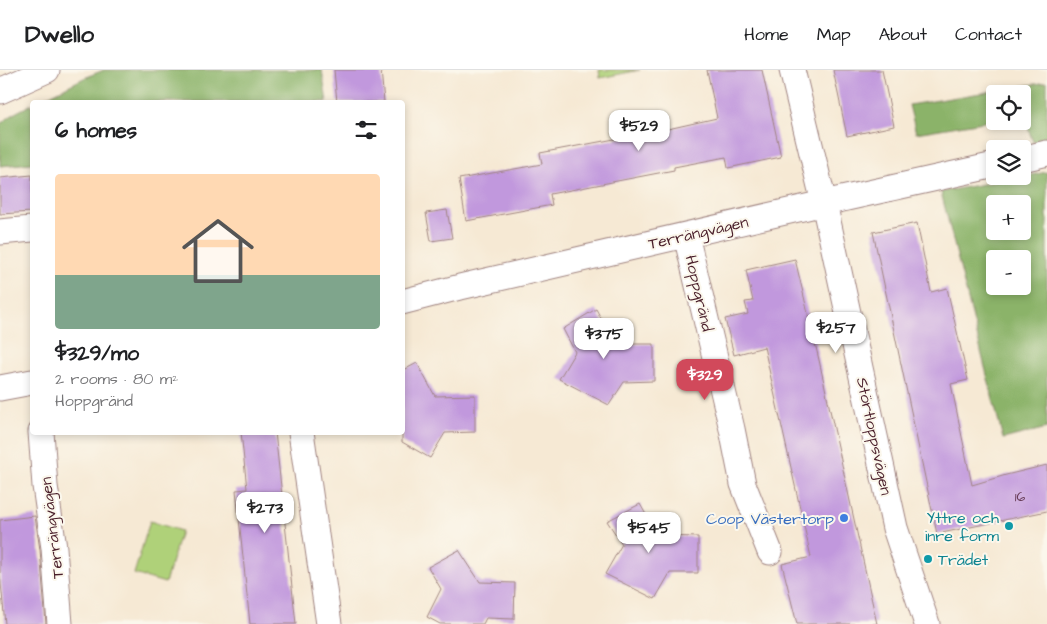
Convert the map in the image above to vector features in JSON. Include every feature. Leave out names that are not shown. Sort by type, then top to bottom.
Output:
[{"type":"street","points":[[0,91],[46,70]]},
{"type":"street","name":"Störtloppsvägen","points":[[792,70],[824,203],[895,528],[927,624]]},
{"type":"street","points":[[1031,157],[1047,153]]},
{"type":"street","name":"Terrängvägen","points":[[405,301],[986,167]]},
{"type":"street","points":[[0,232],[30,229]]},
{"type":"street","name":"Hoppgränd","points":[[686,235],[732,429],[743,484],[770,552]]},
{"type":"street","points":[[0,388],[30,382]]},
{"type":"street","name":"Terrängvägen","points":[[41,435],[45,486],[54,548],[60,624]]},
{"type":"street","points":[[301,435],[329,624]]},
{"type":"green space","points":[[104,70],[322,70],[327,100],[40,100]]},
{"type":"green space","points":[[599,70],[640,70],[600,78]]},
{"type":"green space","points":[[1047,82],[1047,140],[1033,142],[1029,130],[1031,130],[1031,85],[1029,85]]},
{"type":"green space","points":[[986,92],[986,121],[916,133],[909,105]]},
{"type":"green space","points":[[30,105],[30,163],[0,166],[0,124]]},
{"type":"green space","points":[[1047,172],[1047,428],[1003,439],[941,192],[986,184],[1031,185],[1031,175]]},
{"type":"green space","points":[[150,521],[181,531],[165,583],[134,574]]},
{"type":"building","points":[[334,70],[381,70],[384,100],[337,100]]},
{"type":"building","points":[[707,70],[762,70],[781,157],[728,168],[726,157],[674,167],[674,170],[550,194],[552,205],[466,221],[459,179],[542,164],[540,153],[717,118]]},
{"type":"building","points":[[833,70],[882,70],[894,126],[847,136]]},
{"type":"building","points":[[30,175],[30,212],[0,214],[0,178]]},
{"type":"building","points":[[447,210],[452,238],[431,241],[426,213]]},
{"type":"building","points":[[917,223],[931,292],[947,288],[968,380],[951,384],[972,485],[1047,465],[1047,511],[937,534],[873,232]]},
{"type":"building","points":[[795,259],[877,624],[797,624],[782,564],[811,557],[764,347],[734,355],[725,319],[748,314],[745,302],[753,301],[746,270]]},
{"type":"building","points":[[596,309],[615,344],[654,344],[654,381],[624,382],[609,405],[559,379],[575,352],[563,329]]},
{"type":"building","points":[[417,363],[435,396],[475,395],[475,432],[445,433],[430,458],[402,442],[402,435],[405,435],[405,369]]},
{"type":"building","points":[[241,435],[275,435],[296,624],[250,624],[236,490],[247,489]]},
{"type":"building","points":[[640,504],[658,536],[698,537],[698,573],[670,573],[655,599],[605,574],[622,544],[607,521]]},
{"type":"building","points":[[35,516],[40,550],[46,624],[5,624],[0,573],[0,520]]},
{"type":"building","points":[[459,550],[480,582],[515,583],[514,619],[486,618],[483,624],[440,624],[427,617],[441,589],[428,567]]},
{"type":"place","name":"Coop Västertorp","points":[[844,518]]},
{"type":"place","name":"Yttre och inre form","points":[[1009,526]]},
{"type":"place","name":"Trädet","points":[[928,559]]}]
